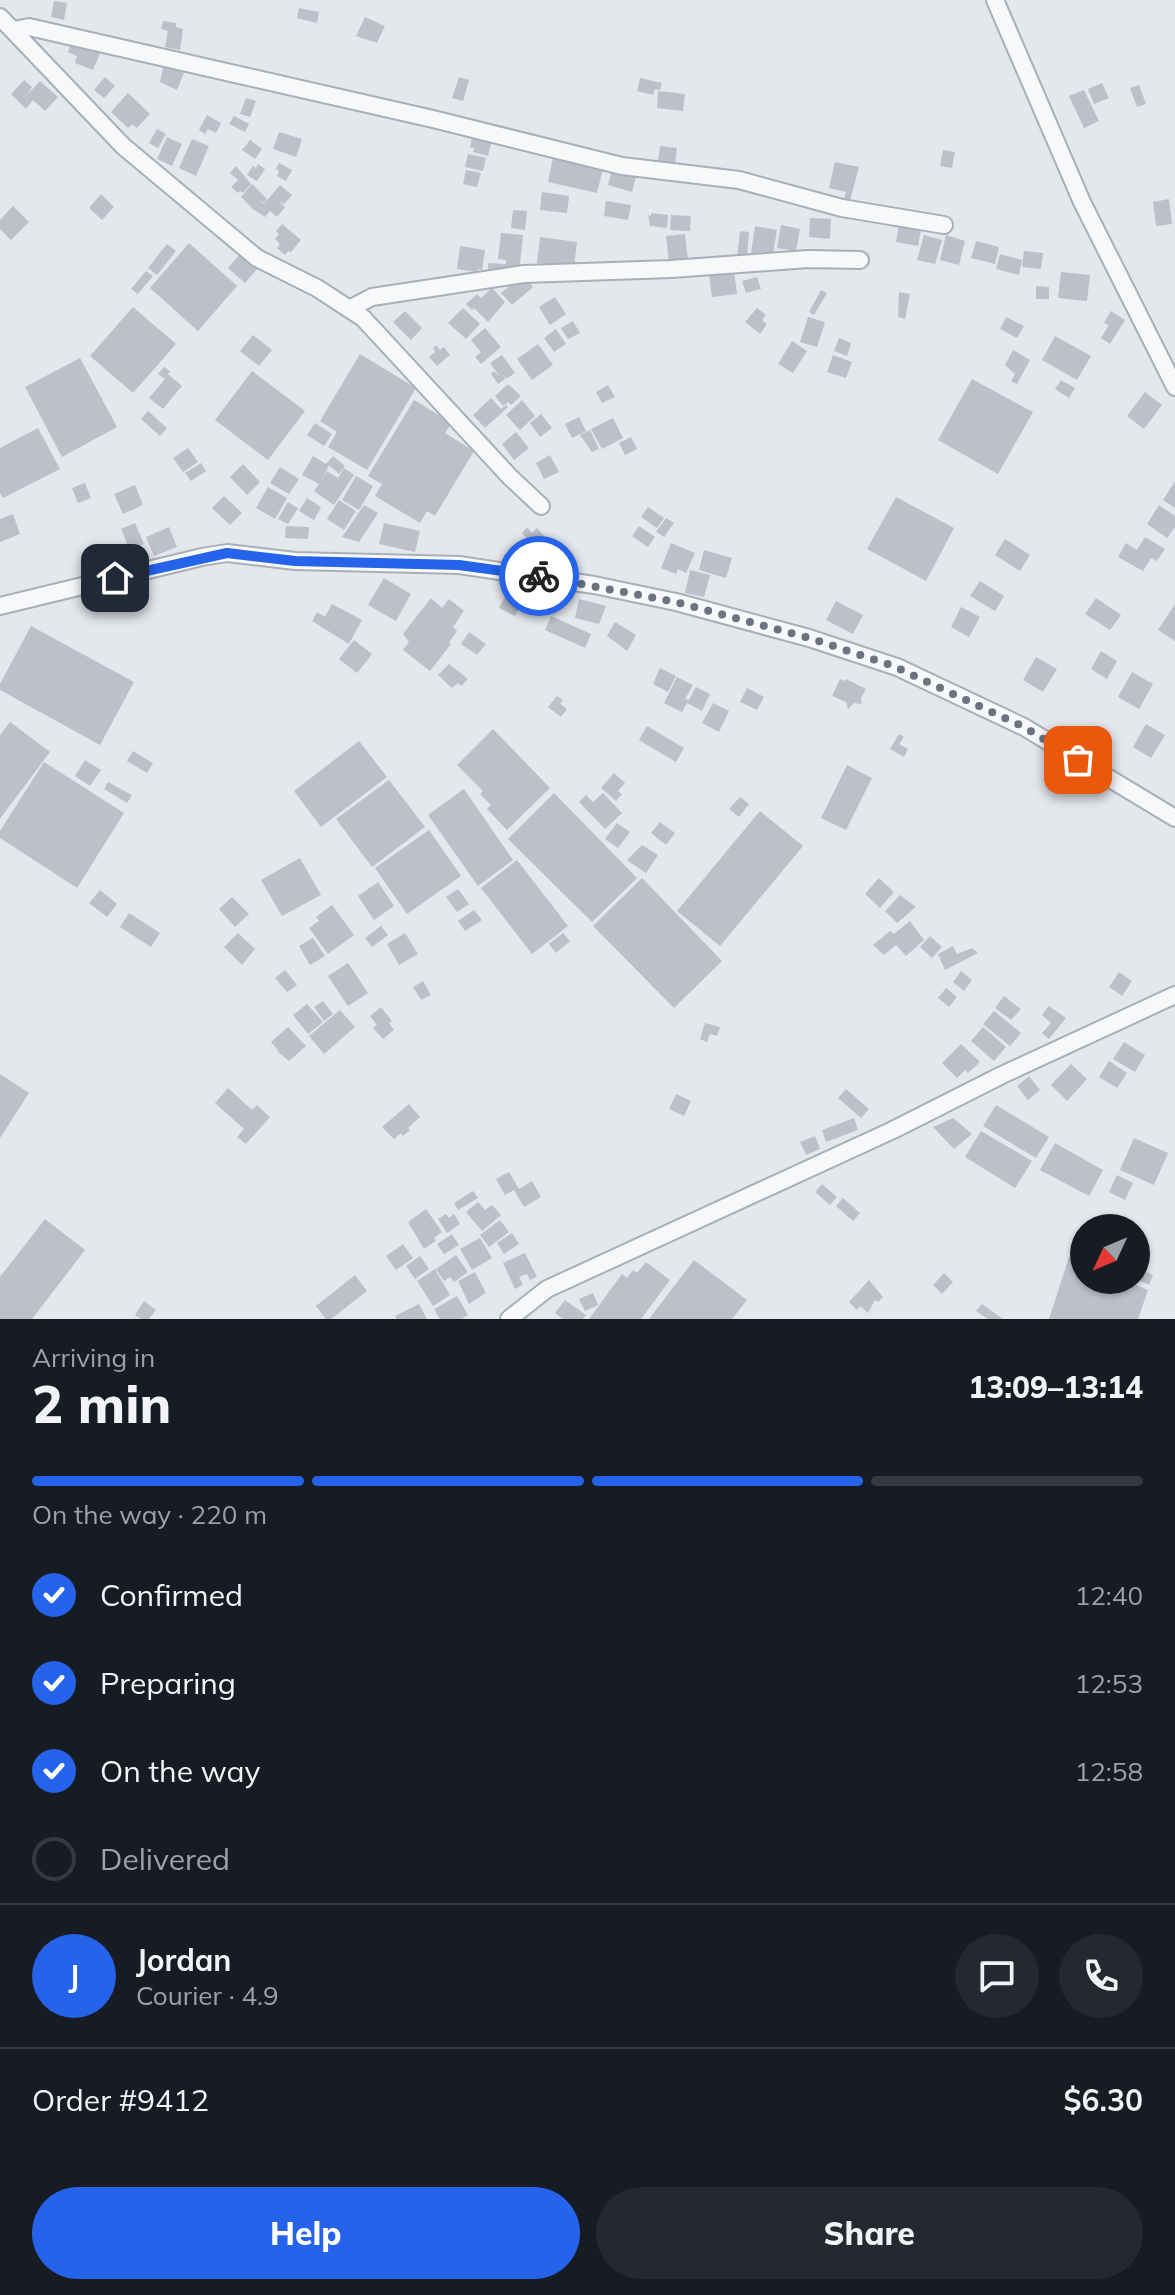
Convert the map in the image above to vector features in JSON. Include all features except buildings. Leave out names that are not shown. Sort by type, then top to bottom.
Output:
[{"type":"street","points":[[995,0],[1082,202],[1175,387]]},
{"type":"street","points":[[0,17],[123,146],[257,258],[351,308],[363,318],[510,477],[541,506]]},
{"type":"street","points":[[13,30],[29,27],[433,119],[622,166],[739,180],[842,208],[944,225]]},
{"type":"street","points":[[351,308],[372,297],[524,274],[671,269],[808,259],[860,260]]},
{"type":"street","points":[[0,606],[227,553],[295,561],[459,565],[594,585],[676,602],[809,638],[891,665],[1024,727],[1175,818]]},
{"type":"street","points":[[509,1319],[547,1289],[893,1130],[1002,1075],[1175,995]]},
{"type":"way so far","points":[[539,576],[676,602],[809,638],[891,665],[1024,727],[1078,760]]},
{"type":"route","points":[[115,578],[227,553],[295,561],[459,565],[539,576]]}]
